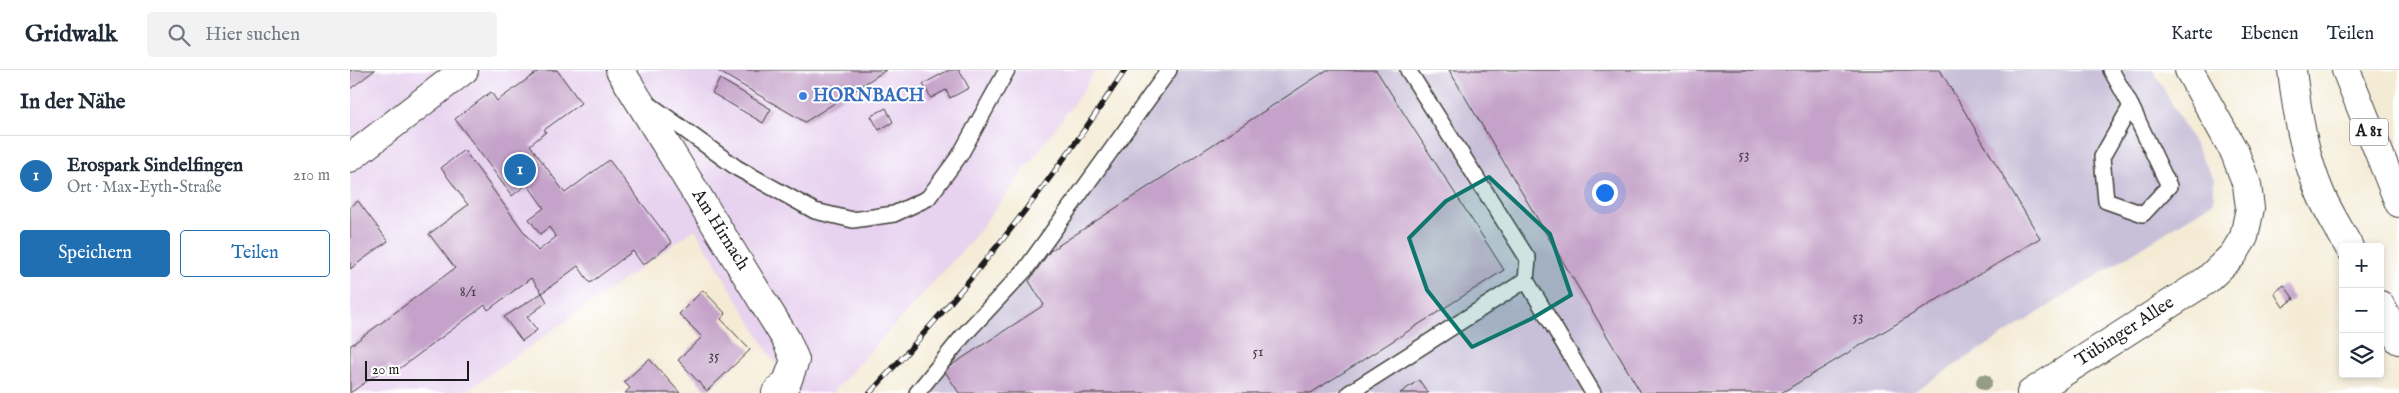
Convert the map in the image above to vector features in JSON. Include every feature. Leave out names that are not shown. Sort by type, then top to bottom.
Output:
[{"type":"main road","points":[[350,158],[464,70]]},
{"type":"main road","name":"Am Hirnach","points":[[620,70],[786,339],[795,360],[787,382],[776,393]]},
{"type":"main road","name":"Tübinger Allee","points":[[2031,393],[2207,280],[2233,255],[2244,237],[2250,208],[2247,185],[2235,153],[2189,70]]},
{"type":"main road","points":[[2292,70],[2298,117],[2308,156],[2321,195],[2347,243]]},
{"type":"main road","name":"A 81","points":[[2346,70],[2399,203]]},
{"type":"main road","points":[[2384,312],[2399,340]]},
{"type":"lane","points":[[636,95],[737,168],[815,211],[853,220],[894,214],[928,198],[960,155],[1006,70]]},
{"type":"lane","points":[[917,393],[963,336],[1024,270],[1169,70]]},
{"type":"lane","points":[[1408,70],[1528,259],[1526,280],[1593,393]]},
{"type":"lane","points":[[2111,70],[2131,106],[2169,186],[2142,214],[2106,201],[2102,156],[2131,106]]},
{"type":"lane","points":[[1349,393],[1526,280]]},
{"type":"highlighted area","points":[[1489,177],[1550,234],[1571,295],[1531,319],[1472,347],[1427,290],[1409,238],[1446,201]]},
{"type":"shaded area","points":[[350,70],[1095,70],[1083,91],[972,240],[832,393],[793,393],[695,229],[464,393],[350,393]]},
{"type":"shaded area","points":[[1179,70],[2153,70],[2214,179],[2214,202],[1911,393],[916,393],[1046,251]]},
{"type":"building","points":[[350,70],[375,70],[350,89]]},
{"type":"building","points":[[540,70],[557,70],[581,103],[544,130],[546,132],[530,145],[565,193],[609,160],[672,243],[643,265],[633,251],[590,283],[578,266],[542,293],[531,278],[488,310],[485,305],[395,372],[390,365],[350,393],[350,346],[455,268],[429,234],[468,205],[441,168],[464,150],[538,251],[556,237],[549,227],[540,234],[529,219],[544,208],[527,184],[512,196],[455,119],[491,92],[497,101]]},
{"type":"building","name":"HORNBACH","points":[[716,70],[886,70],[805,122]]},
{"type":"building","points":[[949,70],[959,70],[969,88],[950,98],[946,90],[931,98],[923,84]]},
{"type":"building","points":[[1327,70],[1376,70],[1504,270],[1311,393],[959,393],[944,370],[1044,305],[1029,281],[1050,251]]},
{"type":"building","points":[[1449,70],[1940,70],[2040,238],[1781,393],[1641,393]]},
{"type":"building","points":[[720,79],[771,109],[763,123],[712,93]]},
{"type":"building","points":[[886,108],[893,122],[879,130],[871,116]]},
{"type":"building","points":[[358,201],[388,241],[350,269],[350,207]]},
{"type":"building","points":[[2284,285],[2294,299],[2283,307],[2274,293]]},
{"type":"building","points":[[703,290],[726,314],[721,319],[750,350],[707,391],[678,360],[702,337],[679,314]]},
{"type":"building","points":[[542,293],[547,302],[527,317],[537,330],[522,341],[504,317]]},
{"type":"building","points":[[649,359],[680,393],[625,393],[630,388],[624,382]]},
{"type":"building","points":[[1419,380],[1428,393],[1400,393]]},
{"type":"railway","points":[[870,393],[939,316],[1005,237],[1067,155],[1125,70]]},
{"type":"place","name":"HORNBACH","points":[[803,96]]},
{"type":"place","name":"Erospark Sindelfingen","points":[[520,170]]}]
